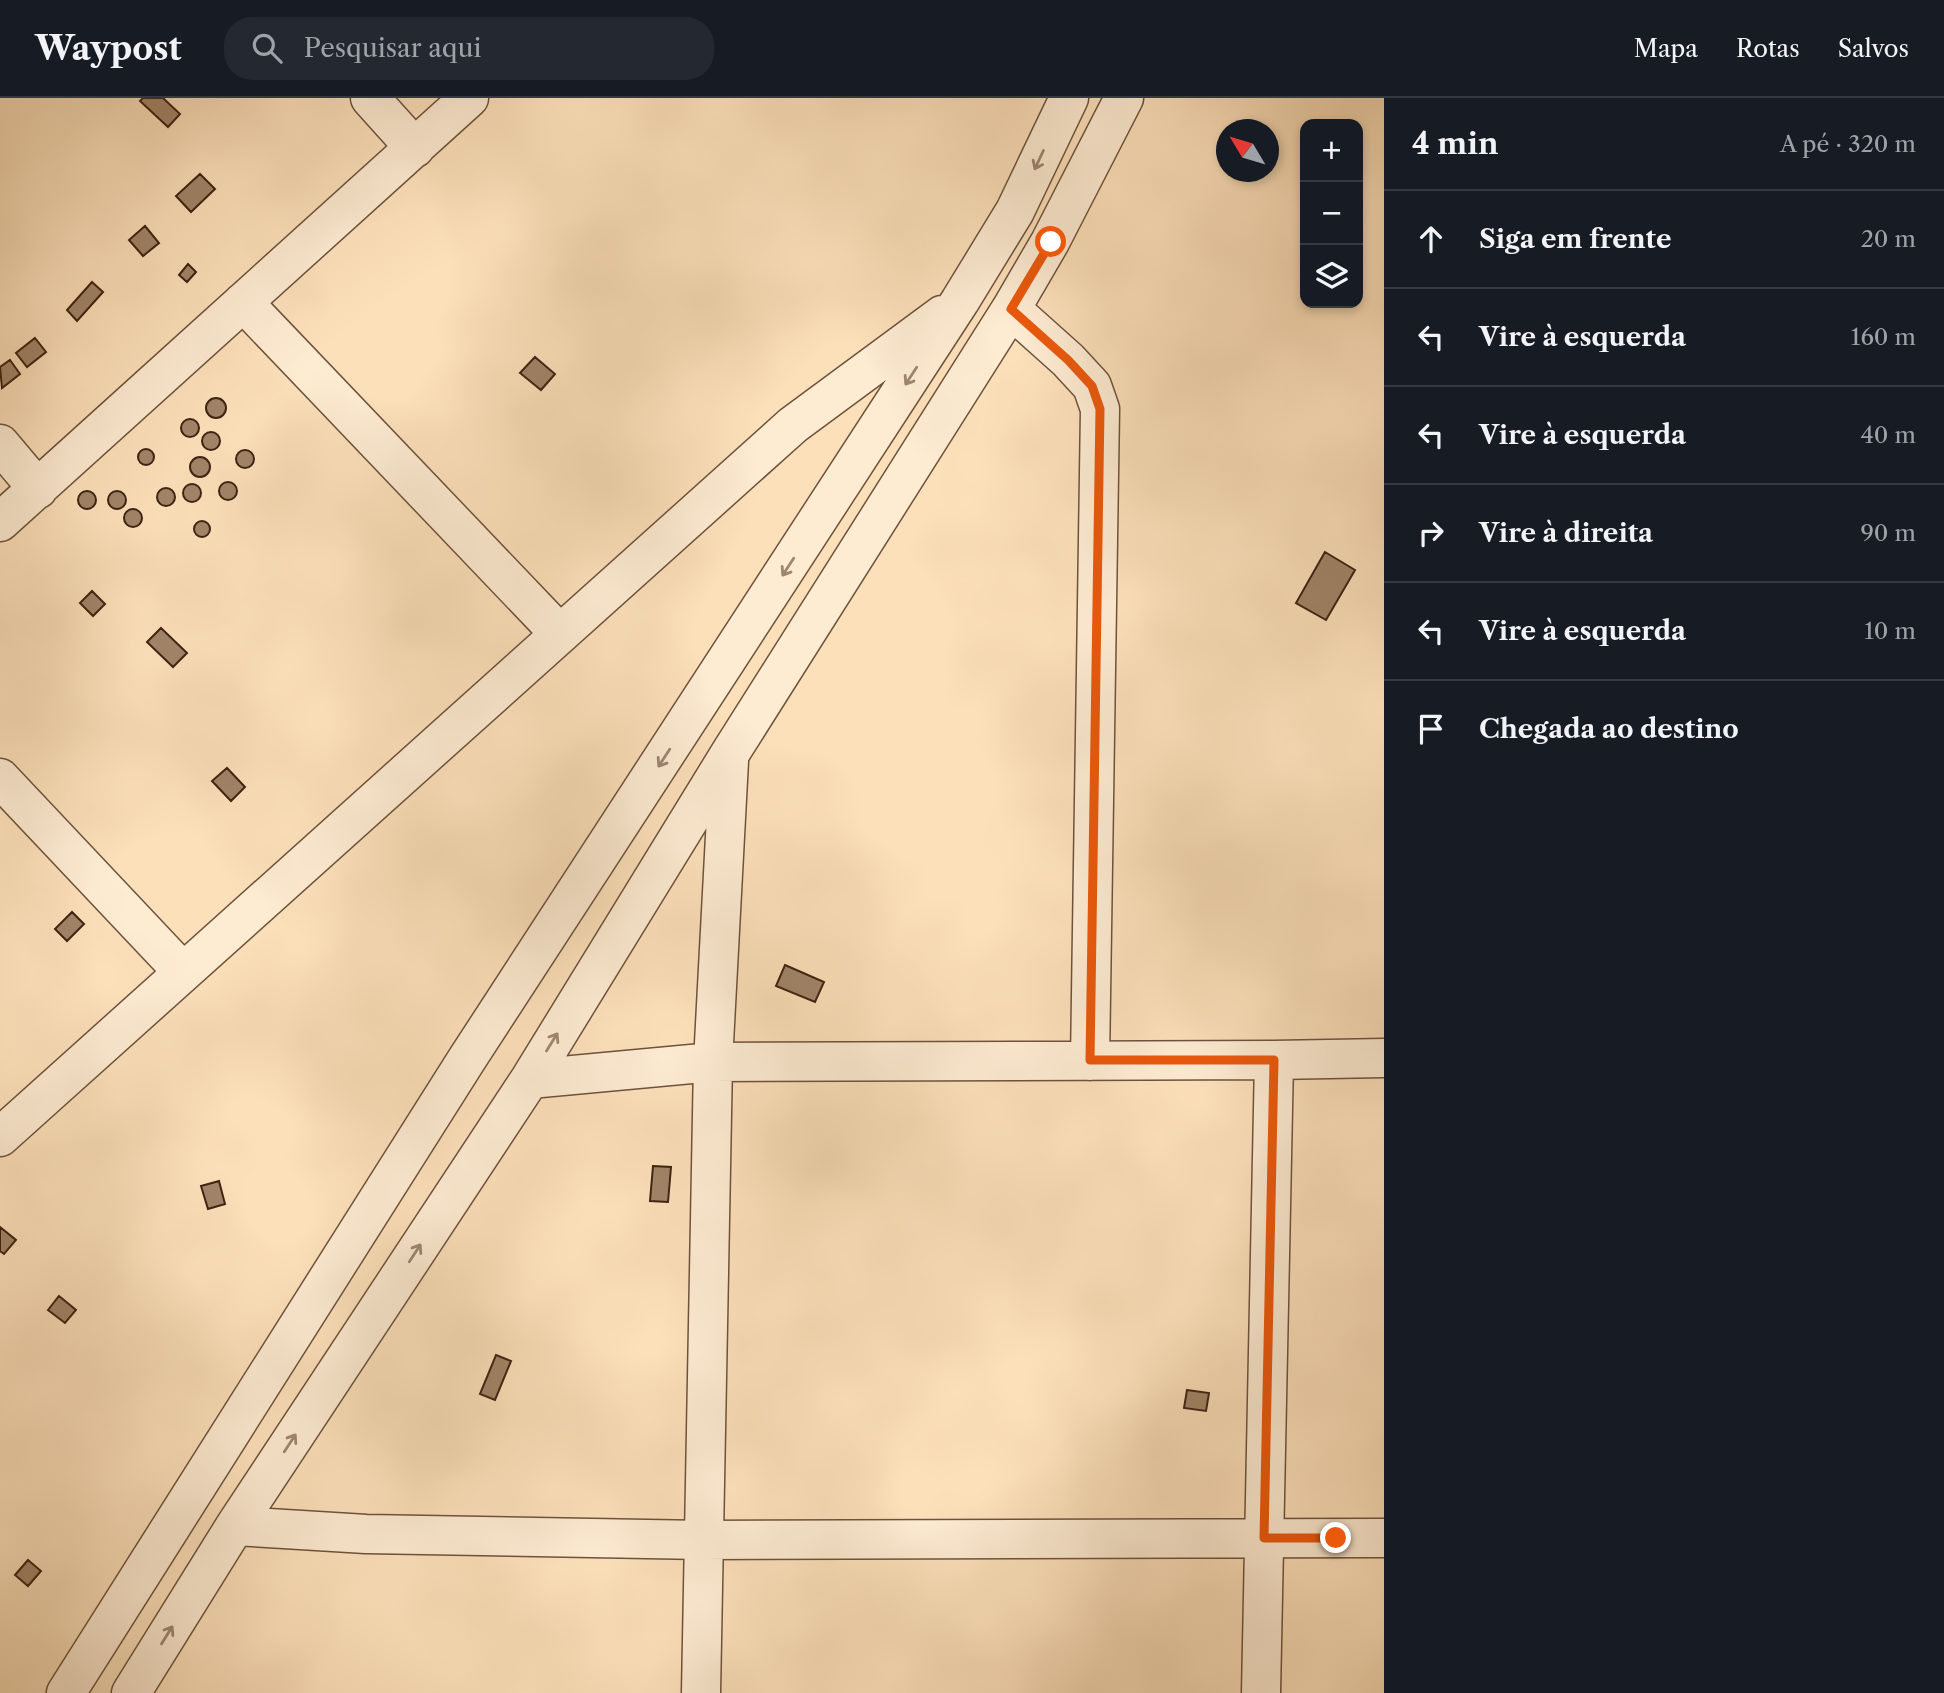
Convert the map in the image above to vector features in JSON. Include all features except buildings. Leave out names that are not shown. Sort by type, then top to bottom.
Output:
[{"type":"street","points":[[370,98],[415,148]]},
{"type":"street","points":[[0,522],[469,98]]},
{"type":"street","points":[[66,1693],[467,1059],[960,301],[1015,211],[1069,98]]},
{"type":"street","points":[[131,1693],[235,1526],[530,1079],[729,755],[1011,309],[1051,242],[1124,98]]},
{"type":"street","points":[[0,1137],[793,425],[960,301]]},
{"type":"street","points":[[243,302],[559,633]]},
{"type":"street","points":[[1011,309],[1068,360],[1092,386],[1100,409],[1090,1060]]},
{"type":"street","points":[[0,444],[38,488]]},
{"type":"street","points":[[701,1693],[713,1062],[729,755]]},
{"type":"street","points":[[0,778],[183,972]]},
{"type":"street","points":[[530,1079],[713,1062],[1384,1058]]},
{"type":"street","points":[[1261,1693],[1274,1060]]},
{"type":"street","points":[[235,1526],[366,1534],[703,1540],[1384,1538]]},
{"type":"route","points":[[1051,242],[1011,309],[1068,360],[1092,386],[1100,409],[1090,1060],[1274,1060],[1264,1538],[1336,1538]]}]
